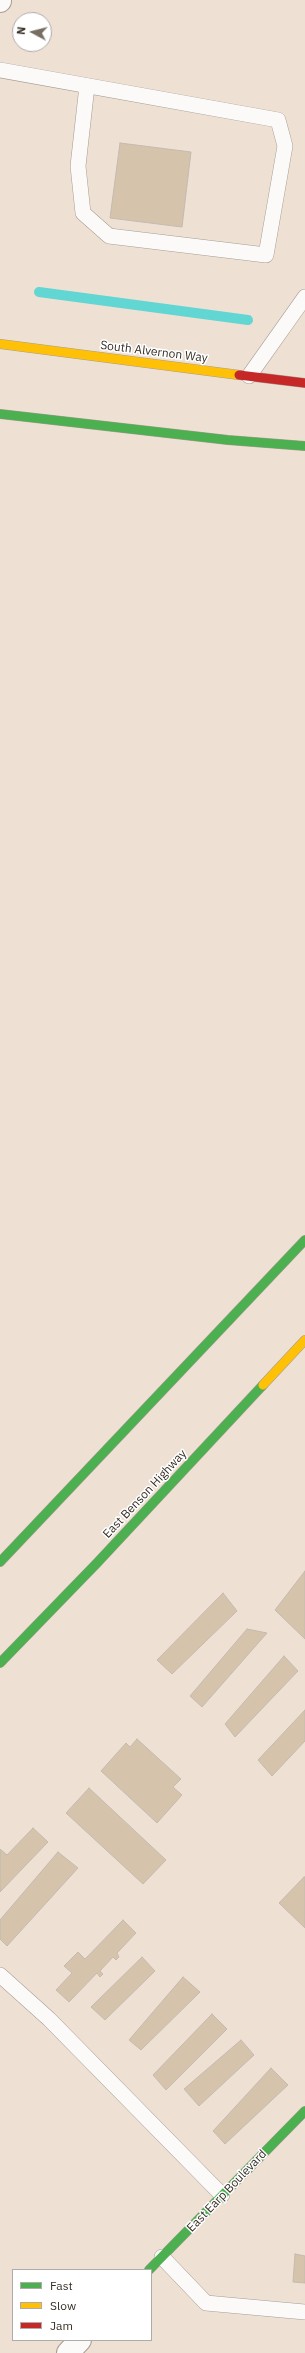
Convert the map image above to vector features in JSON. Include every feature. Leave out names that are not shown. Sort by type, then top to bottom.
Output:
[{"type":"main road","name":"South Alvernon Way","points":[[0,344],[305,383]]},
{"type":"main road","points":[[0,414],[228,440],[305,446]]},
{"type":"main road","points":[[228,440],[282,454]]},
{"type":"main road","points":[[0,1562],[305,1240]]},
{"type":"main road","name":"East Benson Highway","points":[[0,1663],[97,1563],[305,1340]]},
{"type":"main road","name":"East Earp Boulevard","points":[[150,2269],[305,2111]]},
{"type":"street","points":[[68,2353],[79,2341]]},
{"type":"lane","points":[[0,70],[278,120],[284,146],[266,255],[109,236],[82,213],[78,166],[87,86]]},
{"type":"lane","points":[[248,376],[305,296]]},
{"type":"lane","points":[[0,1975],[49,2019],[222,2196]]},
{"type":"lane","points":[[162,2257],[206,2303],[305,2312]]},
{"type":"building","points":[[120,143],[191,152],[182,227],[110,218]]},
{"type":"building","points":[[305,1571],[305,1639],[275,1610]]},
{"type":"building","points":[[223,1593],[237,1611],[172,1674],[157,1660]]},
{"type":"building","points":[[247,1629],[267,1633],[202,1707],[190,1696]]},
{"type":"building","points":[[284,1656],[298,1671],[235,1737],[225,1724]]},
{"type":"building","points":[[305,1710],[305,1741],[272,1776],[258,1760]]},
{"type":"building","points":[[137,1739],[181,1779],[173,1787],[182,1795],[157,1823],[101,1771],[126,1743],[130,1747]]},
{"type":"building","points":[[89,1788],[166,1860],[143,1884],[66,1813]]},
{"type":"building","points":[[33,1828],[48,1842],[0,1892],[0,1849],[7,1855]]},
{"type":"building","points":[[58,1852],[78,1868],[7,1946],[0,1939],[0,1920]]},
{"type":"building","points":[[305,1877],[305,1928],[279,1903]]},
{"type":"building","points":[[123,1920],[136,1933],[117,1953],[119,1957],[116,1960],[113,1957],[100,1971],[103,1974],[100,1977],[97,1973],[69,2002],[56,1990],[72,1973],[64,1966],[78,1952],[85,1959]]},
{"type":"building","points":[[142,1957],[155,1971],[105,2020],[91,2007]]},
{"type":"building","points":[[183,1977],[200,1992],[141,2050],[129,2040]]},
{"type":"building","points":[[212,2014],[227,2029],[166,2090],[153,2075]]},
{"type":"building","points":[[241,2040],[254,2055],[199,2106],[184,2089]]},
{"type":"building","points":[[271,2068],[288,2085],[225,2144],[213,2131]]},
{"type":"building","points":[[295,2254],[305,2256],[305,2283],[293,2282]]},
{"type":"waterway","points":[[39,292],[248,320]]},
{"type":"traffic: fast","points":[[0,414],[228,440],[305,446]]},
{"type":"traffic: fast","points":[[0,1562],[305,1240]]},
{"type":"traffic: fast","points":[[0,1663],[97,1563],[263,1385]]},
{"type":"traffic: fast","points":[[150,2269],[305,2111]]},
{"type":"traffic: slow","points":[[0,344],[239,375]]},
{"type":"traffic: slow","points":[[263,1385],[305,1340]]},
{"type":"traffic: jam","points":[[239,375],[305,383]]}]
